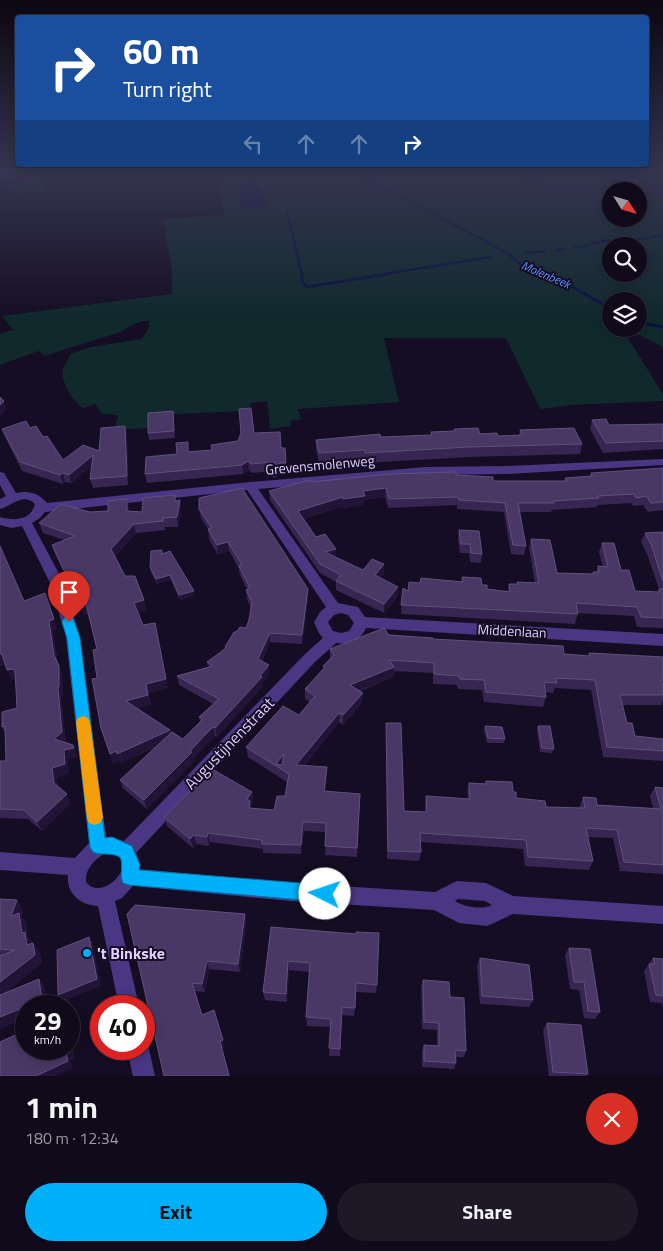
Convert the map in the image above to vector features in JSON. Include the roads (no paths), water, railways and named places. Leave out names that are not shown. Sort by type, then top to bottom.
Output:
[{"type":"street","name":"Grevensmolenweg","points":[[41,508],[250,486],[426,471],[507,470],[663,462]]},
{"type":"street","points":[[0,476],[13,497]]},
{"type":"street","points":[[250,486],[335,609]]},
{"type":"street","points":[[0,505],[13,497],[26,495],[39,500],[41,508],[32,518],[25,522],[10,524],[0,521]]},
{"type":"street","points":[[25,522],[57,583],[73,638],[98,847]]},
{"type":"street","points":[[341,608],[353,611],[362,622],[359,631],[346,638],[334,637],[325,632],[321,622],[324,616],[335,609],[341,608]]},
{"type":"street","name":"Middenlaan","points":[[362,622],[663,640]]},
{"type":"street","name":"Augustijnenstraat","points":[[126,851],[310,658],[334,637]]},
{"type":"street","points":[[112,845],[126,851],[132,865],[129,877],[120,889],[105,897],[98,898],[84,893],[78,886],[76,876],[78,867],[86,855],[98,847],[112,845]]},
{"type":"street","points":[[0,861],[78,867]]},
{"type":"street","points":[[129,877],[291,892],[436,901],[459,914],[487,917],[512,905],[663,915]]},
{"type":"street","points":[[105,897],[127,995]]},
{"type":"street","points":[[140,1060],[144,1076]]},
{"type":"waterway","points":[[289,220],[302,275]]},
{"type":"waterway","name":"Molenbeek","points":[[445,220],[510,255],[525,269],[551,275]]},
{"type":"waterway","points":[[574,248],[605,241],[644,239],[663,235]]},
{"type":"waterway","points":[[556,250],[564,249]]},
{"type":"waterway","points":[[526,253],[545,251]]},
{"type":"waterway","points":[[379,275],[490,257]]},
{"type":"waterway","points":[[302,275],[302,282],[307,287],[387,274]]},
{"type":"waterway","name":"Molenbeek","points":[[551,275],[602,304]]},
{"type":"waterway","name":"Molenbeek","points":[[647,324],[663,327]]},
{"type":"place","name":"'t Binkske","points":[[87,953]]}]
